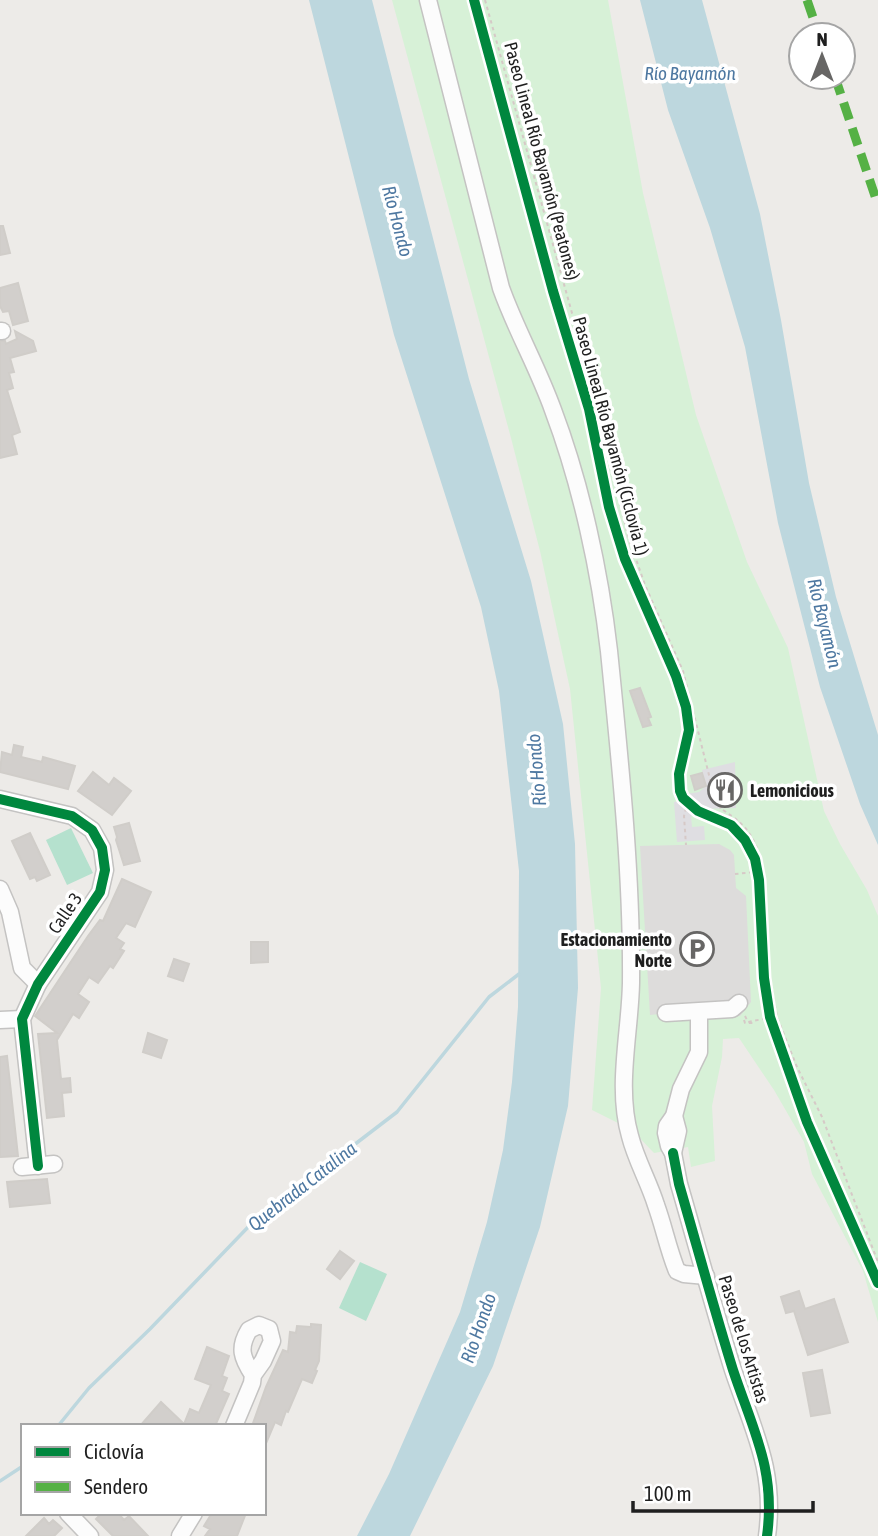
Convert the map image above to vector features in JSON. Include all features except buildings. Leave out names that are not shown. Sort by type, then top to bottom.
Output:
[{"type":"street","points":[[428,0],[501,288],[513,323],[534,363],[554,412],[578,489],[601,597],[625,842],[631,985],[625,1082],[629,1136],[657,1206],[677,1271],[706,1276]]},
{"type":"street","name":"Calle 3","points":[[0,799],[72,816],[92,830],[102,848],[104,870],[100,892],[38,984],[22,1019]]},
{"type":"street","points":[[0,889],[10,912],[22,968],[38,984]]},
{"type":"street","points":[[666,1013],[742,1009]]},
{"type":"street","name":"Paseo de los Artistas","points":[[699,1012],[699,1052],[681,1089],[674,1116],[678,1131],[673,1153],[679,1184],[733,1370],[762,1450],[769,1496],[767,1536]]},
{"type":"street","points":[[0,1020],[22,1019],[38,1165]]},
{"type":"street","points":[[234,1424],[253,1375]]},
{"type":"street","points":[[70,1515],[90,1536]]},
{"type":"street","points":[[180,1536],[193,1515]]},
{"type":"path","points":[[474,0],[510,133]]},
{"type":"path","points":[[517,159],[521,173]]},
{"type":"path","points":[[686,845],[684,803],[698,811]]},
{"type":"path","points":[[711,816],[721,819],[739,834],[750,847],[755,859],[759,880],[764,978],[769,1017],[797,1094]]},
{"type":"path","points":[[736,874],[754,872]]},
{"type":"path","points":[[742,1009],[744,1022],[747,1024],[769,1017]]},
{"type":"path","points":[[842,1202],[876,1266]]},
{"type":"green space","points":[[392,0],[608,0],[643,193],[696,415],[747,562],[788,648],[824,811],[867,890],[878,916],[878,1322],[863,1271],[812,1174],[804,1142],[774,1090],[739,1038],[723,1039],[712,1106],[715,1161],[691,1167],[688,1147],[654,1153],[632,1130],[592,1110],[601,988],[570,689],[540,551],[511,438]]},
{"type":"green space","points":[[71,828],[93,873],[67,885],[46,840]]},
{"type":"green space","points":[[360,1262],[387,1274],[366,1321],[339,1308]]},
{"type":"shaded area","points":[[735,762],[736,808],[699,809],[691,816],[692,827],[704,826],[705,840],[677,842],[674,802],[680,801],[686,794],[699,792],[706,786],[702,770]]},
{"type":"shaded area","name":"Estacionamiento Norte","points":[[719,844],[734,855],[736,888],[746,896],[751,1002],[740,1016],[659,1020],[659,1014],[650,1015],[640,846]]},
{"type":"water","name":"Río Hondo","points":[[309,0],[372,0],[469,379],[531,581],[563,724],[575,844],[578,988],[568,1106],[540,1227],[493,1366],[410,1536],[357,1536],[389,1474],[460,1312],[487,1222],[503,1150],[512,1082],[518,1007],[519,871],[499,691],[481,607],[394,335]]},
{"type":"water","name":"Río Bayamón","points":[[640,0],[702,0],[760,214],[809,483],[836,597],[878,735],[878,845],[860,804],[820,687],[778,523],[745,347],[710,228],[668,110]]},
{"type":"waterway","name":"Quebrada Catalina","points":[[60,1424],[89,1388],[252,1223],[397,1112],[489,997],[519,974]]},
{"type":"waterway","name":"Quebrada Catalina","points":[[0,1481],[21,1467]]},
{"type":"marked path","points":[[807,0],[814,21]]},
{"type":"marked path","points":[[840,91],[878,205]]},
{"type":"cycle path","name":"Paseo Lineal Río Bayamón (Peatones)","points":[[474,0],[553,291],[589,409],[609,507],[625,559],[676,676],[686,707],[689,730],[679,774],[680,791],[683,798],[698,811],[731,825],[745,840],[755,859],[759,880],[764,978],[770,1017],[807,1122],[878,1283]]},
{"type":"cycle path","points":[[0,799],[72,816],[92,830],[102,848],[105,870],[100,892],[38,984],[22,1019],[38,1166]]},
{"type":"cycle path","points":[[673,1153],[679,1184],[719,1324],[761,1451],[768,1491],[767,1536]]},
{"type":"place","name":"Lemonicious","points":[[725,790]]},
{"type":"place","name":"Estacionamiento Norte","points":[[697,949]]}]
